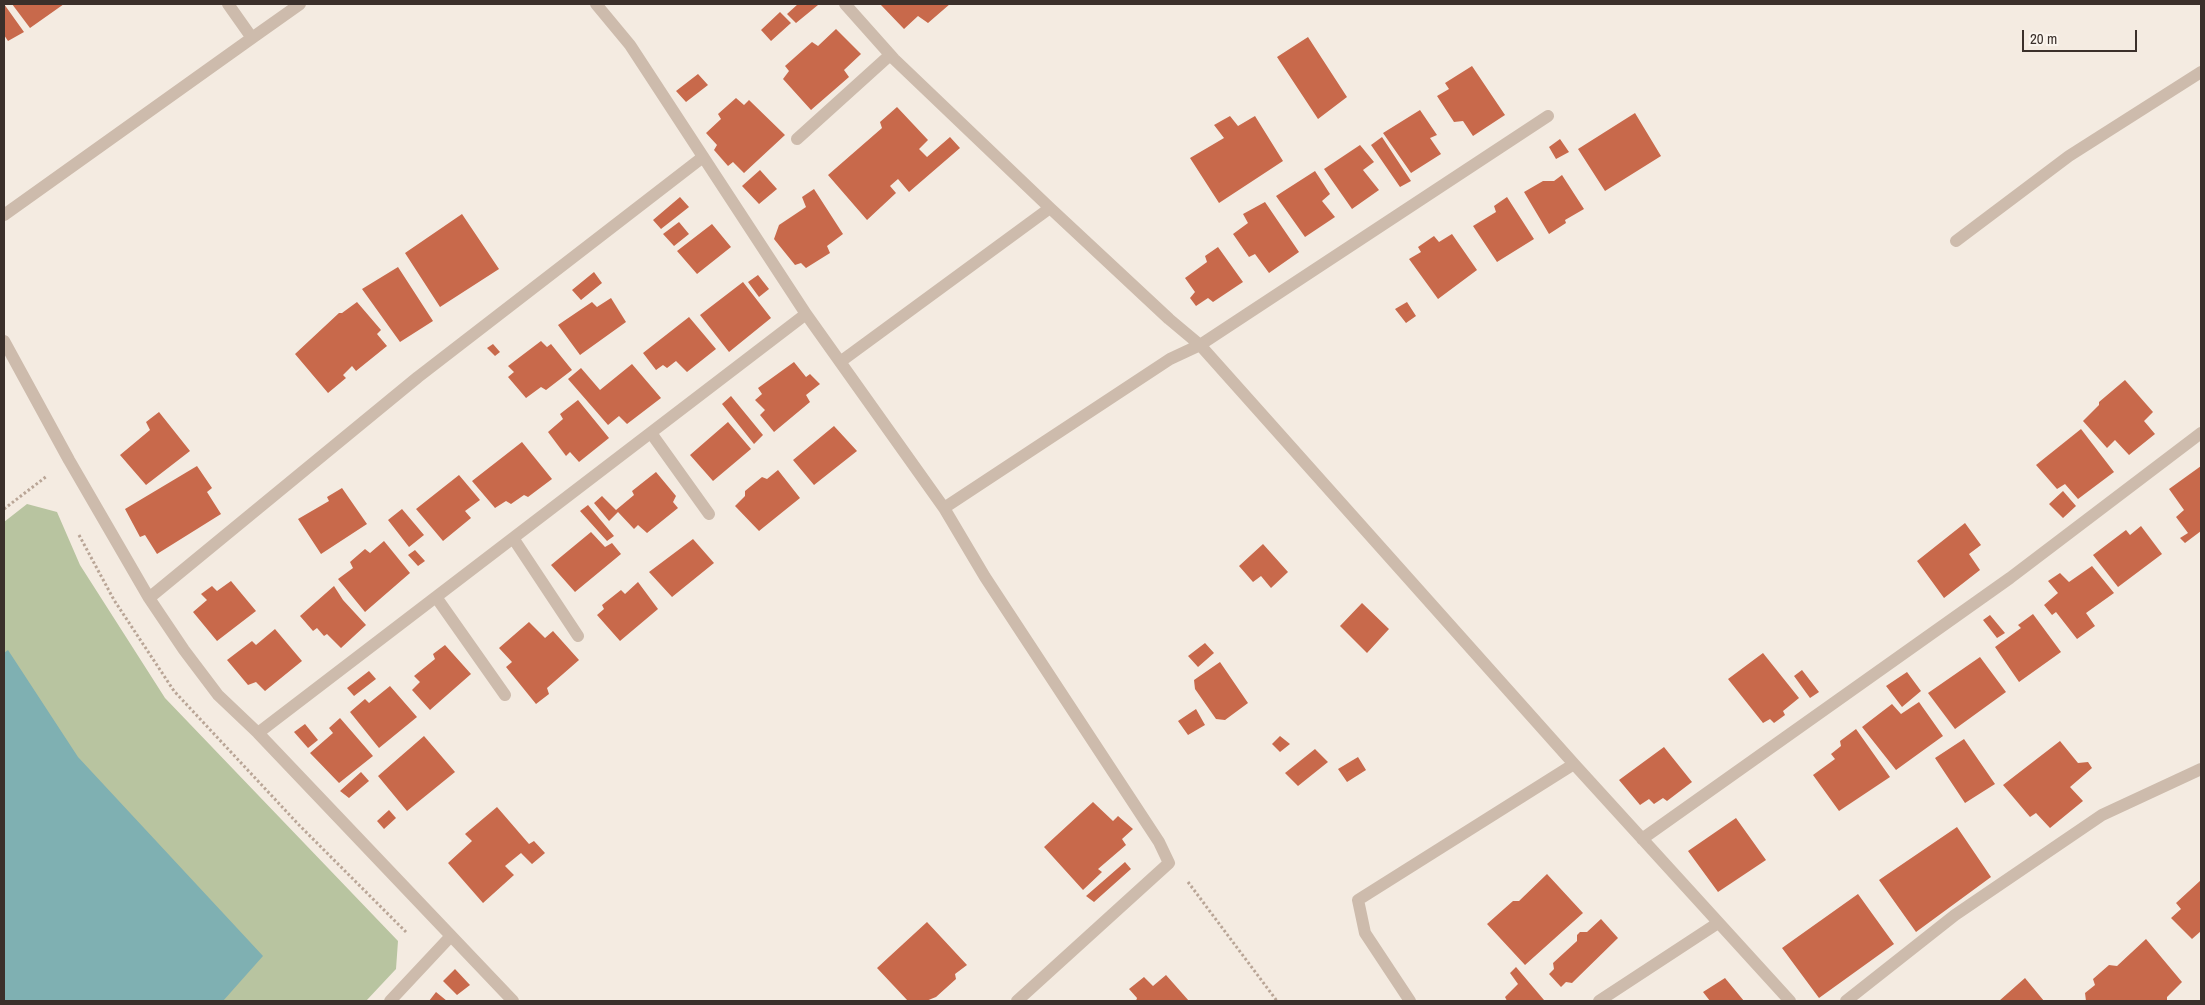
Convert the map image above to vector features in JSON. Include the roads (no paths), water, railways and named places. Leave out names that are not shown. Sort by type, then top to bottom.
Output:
[{"type":"street","points":[[228,4],[252,38]]},
{"type":"street","points":[[4,215],[300,4]]},
{"type":"street","points":[[596,4],[630,45],[806,314],[944,508],[985,577],[1159,842],[1169,863],[1017,1001]]},
{"type":"street","points":[[845,4],[890,55],[1050,208],[1169,319],[1200,345],[1574,764],[1790,1001]]},
{"type":"street","points":[[797,138],[890,55]]},
{"type":"street","points":[[1956,240],[2069,156],[2201,72]]},
{"type":"street","points":[[944,508],[1170,359],[1200,345],[1548,116]]},
{"type":"street","points":[[149,598],[418,377],[703,157]]},
{"type":"street","points":[[840,362],[1050,208]]},
{"type":"street","points":[[258,733],[806,314]]},
{"type":"street","points":[[4,341],[69,460],[149,598],[184,650],[218,695],[258,733],[450,937],[513,1001]]},
{"type":"street","points":[[651,433],[709,514]]},
{"type":"street","points":[[1642,839],[2010,578],[2201,433]]},
{"type":"street","points":[[513,538],[578,636]]},
{"type":"street","points":[[436,597],[505,695]]},
{"type":"street","points":[[1410,1001],[1365,933],[1358,900],[1574,764]]},
{"type":"street","points":[[1846,1001],[1955,915],[2102,815],[2201,769]]},
{"type":"street","points":[[1599,1001],[1718,923]]},
{"type":"street","points":[[390,1001],[450,937]]},
{"type":"water","points":[[8,650],[78,757],[263,956],[223,1001],[4,1001],[4,653]]}]
